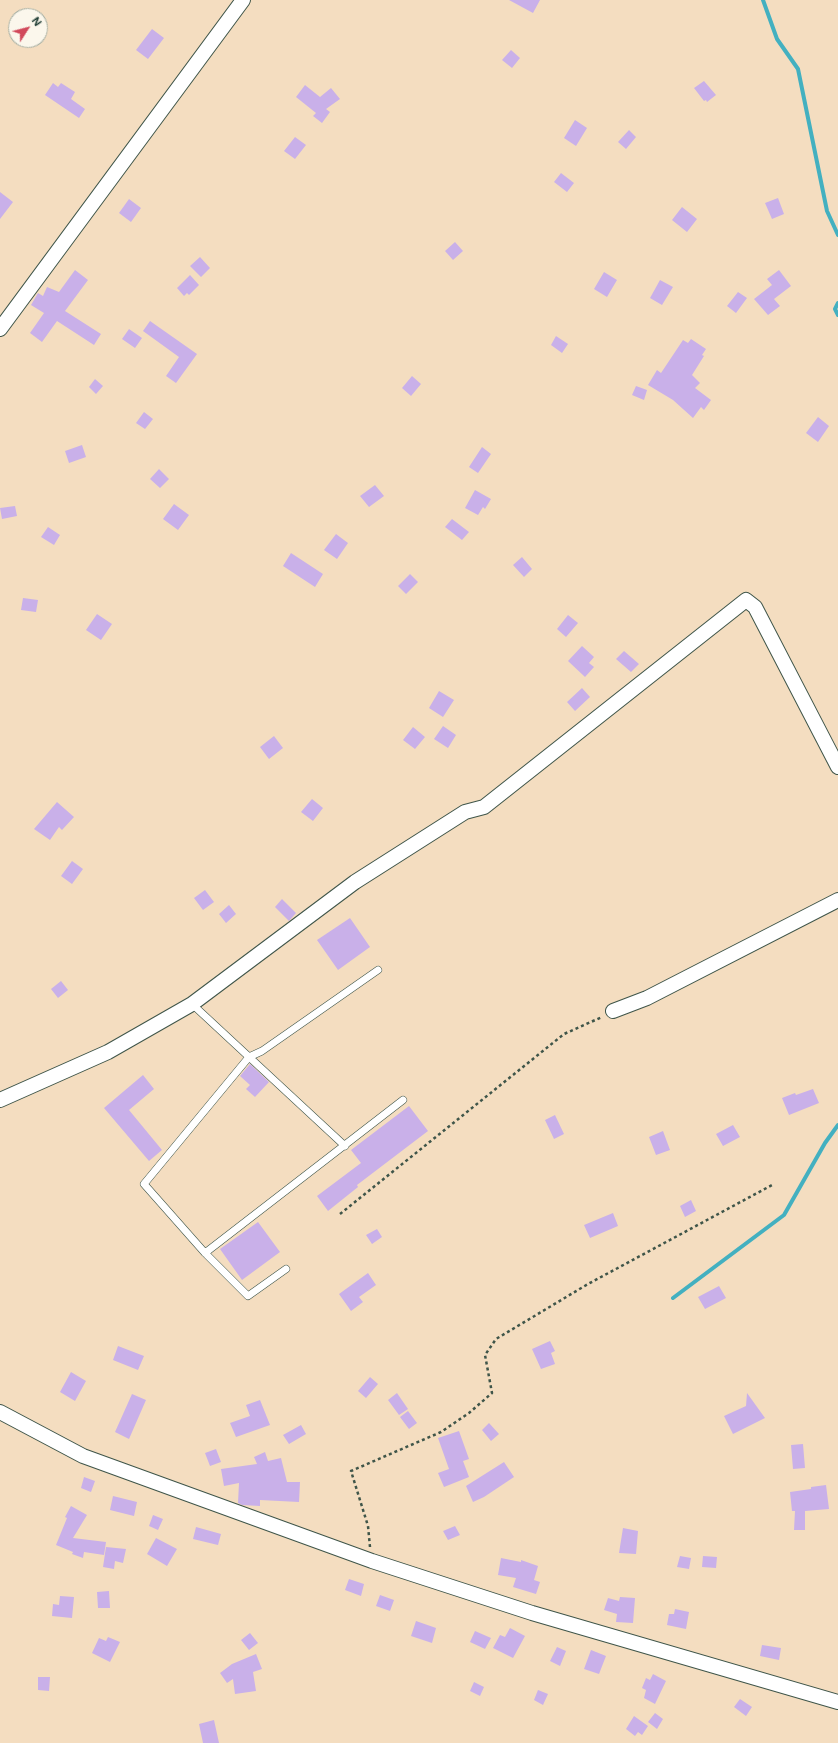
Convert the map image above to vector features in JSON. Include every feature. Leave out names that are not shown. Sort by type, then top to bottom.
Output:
[{"type":"street","points":[[0,329],[243,0]]},
{"type":"street","points":[[0,1100],[108,1052],[192,1004],[356,882],[465,812],[484,807],[746,600],[755,607],[838,768]]},
{"type":"street","points":[[613,1011],[647,998],[838,900]]},
{"type":"street","points":[[0,1412],[83,1456],[372,1561],[532,1613],[838,1702]]},
{"type":"lane","points":[[286,1269],[248,1296],[205,1254],[144,1184],[249,1057],[262,1051],[378,970]]},
{"type":"lane","points":[[192,1004],[345,1146]]},
{"type":"lane","points":[[205,1254],[403,1100]]},
{"type":"path","points":[[340,1214],[564,1034],[613,1011]]},
{"type":"path","points":[[372,1561],[368,1526],[351,1472],[441,1432],[469,1413],[492,1393],[485,1356],[496,1339],[588,1284],[774,1184]]},
{"type":"building","points":[[509,0],[540,0],[533,13]]},
{"type":"building","points":[[152,29],[164,38],[148,59],[136,50]]},
{"type":"building","points":[[511,50],[520,58],[512,68],[502,60]]},
{"type":"building","points":[[704,81],[716,95],[707,102],[706,100],[704,101],[694,88]]},
{"type":"building","points":[[53,83],[58,87],[61,83],[75,92],[71,99],[85,109],[79,118],[45,95]]},
{"type":"building","points":[[305,85],[320,97],[331,88],[340,99],[326,109],[330,112],[322,123],[313,116],[316,113],[296,97]]},
{"type":"building","points":[[575,120],[587,128],[576,146],[564,138]]},
{"type":"building","points":[[629,130],[636,137],[626,149],[618,142]]},
{"type":"building","points":[[295,137],[306,145],[295,159],[284,151]]},
{"type":"building","points":[[561,173],[574,183],[567,192],[554,182]]},
{"type":"building","points":[[0,192],[13,202],[0,219]]},
{"type":"building","points":[[778,198],[784,214],[772,219],[765,203]]},
{"type":"building","points":[[129,199],[141,208],[131,222],[119,213]]},
{"type":"building","points":[[682,207],[697,219],[687,232],[672,220]]},
{"type":"building","points":[[455,242],[463,251],[453,260],[445,251]]},
{"type":"building","points":[[200,257],[210,268],[201,277],[190,266]]},
{"type":"building","points":[[75,270],[88,280],[65,311],[101,334],[94,345],[57,321],[42,342],[30,333],[44,313],[31,305],[38,293],[43,296],[47,287],[59,292]]},
{"type":"building","points":[[779,270],[791,286],[774,299],[780,306],[768,315],[754,299],[772,285],[767,279]]},
{"type":"building","points":[[604,272],[617,280],[607,297],[594,289]]},
{"type":"building","points":[[190,275],[199,285],[189,295],[187,293],[184,296],[177,288]]},
{"type":"building","points":[[660,280],[673,287],[662,305],[650,298]]},
{"type":"building","points":[[738,292],[747,298],[736,313],[727,306]]},
{"type":"building","points":[[150,321],[197,354],[176,383],[166,376],[179,357],[143,331]]},
{"type":"building","points":[[129,329],[142,338],[135,348],[122,339]]},
{"type":"building","points":[[556,336],[568,344],[562,353],[551,345]]},
{"type":"building","points":[[691,339],[706,349],[702,355],[704,356],[692,375],[700,383],[695,388],[711,400],[704,410],[701,407],[693,418],[673,400],[648,385],[657,370],[661,373],[683,340],[688,343]]},
{"type":"building","points":[[412,376],[421,384],[411,396],[402,388]]},
{"type":"building","points":[[95,379],[103,386],[96,394],[89,387]]},
{"type":"building","points":[[636,386],[647,390],[644,400],[632,395]]},
{"type":"building","points":[[144,412],[153,419],[145,429],[136,423]]},
{"type":"building","points":[[818,417],[829,426],[818,442],[806,433]]},
{"type":"building","points":[[82,445],[86,457],[69,463],[65,451]]},
{"type":"building","points":[[482,447],[491,454],[478,473],[469,467]]},
{"type":"building","points":[[159,469],[169,479],[160,488],[150,479]]},
{"type":"building","points":[[375,485],[384,496],[369,507],[360,496]]},
{"type":"building","points":[[475,490],[491,499],[485,509],[483,507],[478,515],[465,508]]},
{"type":"building","points":[[174,504],[189,515],[178,530],[163,519]]},
{"type":"building","points":[[15,506],[17,516],[2,519],[0,508]]},
{"type":"building","points":[[452,519],[469,532],[462,540],[445,527]]},
{"type":"building","points":[[48,527],[60,535],[54,545],[41,537]]},
{"type":"building","points":[[336,534],[348,543],[337,559],[324,550]]},
{"type":"building","points":[[291,553],[323,574],[315,587],[283,566]]},
{"type":"building","points":[[522,557],[532,569],[524,577],[513,565]]},
{"type":"building","points":[[410,574],[418,582],[406,594],[398,586]]},
{"type":"building","points":[[23,598],[38,600],[36,612],[21,610]]},
{"type":"building","points":[[97,614],[112,624],[101,640],[86,630]]},
{"type":"building","points":[[568,615],[578,623],[566,637],[557,629]]},
{"type":"building","points":[[582,646],[594,657],[589,663],[594,667],[585,677],[568,661]]},
{"type":"building","points":[[624,651],[639,664],[631,672],[616,659]]},
{"type":"building","points":[[582,688],[590,697],[575,711],[567,702]]},
{"type":"building","points":[[439,691],[454,700],[443,717],[429,708]]},
{"type":"building","points":[[443,726],[456,735],[448,748],[434,739]]},
{"type":"building","points":[[413,727],[425,737],[415,749],[403,740]]},
{"type":"building","points":[[274,736],[283,748],[269,759],[260,747]]},
{"type":"building","points":[[312,799],[323,808],[313,821],[301,812]]},
{"type":"building","points":[[57,802],[74,817],[62,830],[59,827],[50,840],[34,829]]},
{"type":"building","points":[[72,861],[83,869],[72,884],[61,876]]},
{"type":"building","points":[[205,890],[214,902],[203,910],[194,898]]},
{"type":"building","points":[[282,899],[296,913],[289,921],[275,907]]},
{"type":"building","points":[[229,905],[236,914],[226,923],[219,914]]},
{"type":"building","points":[[350,918],[370,947],[338,970],[317,940]]},
{"type":"building","points":[[61,981],[68,990],[58,998],[51,989]]},
{"type":"building","points":[[250,1064],[269,1082],[255,1097],[246,1089],[250,1085],[240,1076]]},
{"type":"building","points":[[143,1075],[154,1089],[129,1110],[162,1150],[149,1161],[104,1108]]},
{"type":"building","points":[[813,1089],[819,1103],[789,1115],[782,1098]]},
{"type":"building","points":[[409,1106],[428,1131],[357,1185],[358,1187],[328,1211],[317,1196],[361,1163],[351,1150]]},
{"type":"building","points":[[555,1115],[564,1134],[554,1139],[545,1120]]},
{"type":"building","points":[[733,1125],[740,1137],[723,1146],[716,1134]]},
{"type":"building","points":[[663,1131],[670,1150],[656,1155],[649,1137]]},
{"type":"building","points":[[691,1200],[696,1211],[685,1217],[680,1206]]},
{"type":"building","points":[[613,1213],[618,1226],[590,1238],[584,1225]]},
{"type":"building","points":[[258,1222],[280,1252],[242,1280],[220,1249]]},
{"type":"building","points":[[377,1229],[382,1237],[372,1244],[366,1235]]},
{"type":"building","points":[[368,1273],[376,1285],[359,1297],[363,1302],[351,1311],[339,1294]]},
{"type":"building","points":[[719,1286],[726,1298],[705,1309],[698,1297]]},
{"type":"building","points":[[550,1341],[555,1351],[551,1353],[555,1364],[541,1369],[532,1349]]},
{"type":"building","points":[[118,1346],[144,1356],[138,1370],[113,1360]]},
{"type":"building","points":[[71,1372],[86,1381],[75,1401],[60,1392]]},
{"type":"building","points":[[370,1377],[378,1384],[366,1398],[358,1391]]},
{"type":"building","points":[[397,1393],[408,1409],[399,1415],[388,1400]]},
{"type":"building","points":[[747,1393],[765,1418],[733,1434],[724,1416],[746,1406]]},
{"type":"building","points":[[132,1394],[146,1400],[129,1439],[115,1432]]},
{"type":"building","points":[[260,1400],[270,1425],[236,1437],[230,1423],[250,1416],[246,1405]]},
{"type":"building","points":[[408,1411],[417,1423],[409,1429],[400,1417]]},
{"type":"building","points":[[489,1423],[499,1434],[491,1441],[482,1430]]},
{"type":"building","points":[[301,1425],[306,1434],[289,1444],[283,1435]]},
{"type":"building","points":[[459,1431],[469,1459],[463,1461],[469,1477],[444,1487],[438,1473],[449,1469],[438,1438]]},
{"type":"building","points":[[803,1444],[805,1468],[793,1469],[791,1445]]},
{"type":"building","points":[[216,1449],[221,1462],[210,1466],[205,1453]]},
{"type":"building","points":[[265,1452],[268,1461],[281,1458],[287,1482],[300,1482],[299,1502],[260,1500],[260,1506],[242,1505],[238,1503],[239,1483],[224,1486],[221,1469],[257,1464],[254,1457]]},
{"type":"building","points":[[504,1462],[514,1477],[484,1497],[473,1502],[466,1486]]},
{"type":"building","points":[[84,1477],[95,1481],[91,1492],[81,1488]]},
{"type":"building","points":[[826,1485],[829,1509],[805,1511],[805,1530],[794,1530],[795,1511],[792,1511],[790,1492]]},
{"type":"building","points":[[113,1496],[137,1502],[134,1516],[110,1510]]},
{"type":"building","points":[[71,1506],[87,1515],[73,1538],[106,1542],[104,1555],[84,1552],[83,1558],[56,1545],[67,1518],[65,1517]]},
{"type":"building","points":[[153,1515],[163,1519],[158,1530],[149,1526]]},
{"type":"building","points":[[455,1526],[460,1535],[448,1540],[443,1531]]},
{"type":"building","points":[[196,1527],[221,1534],[218,1545],[193,1539]]},
{"type":"building","points":[[623,1528],[638,1531],[636,1554],[619,1553]]},
{"type":"building","points":[[156,1538],[177,1549],[167,1566],[147,1554]]},
{"type":"building","points":[[106,1547],[126,1549],[123,1563],[115,1561],[114,1569],[103,1567]]},
{"type":"building","points":[[680,1556],[691,1558],[689,1569],[677,1567]]},
{"type":"building","points":[[703,1556],[717,1557],[716,1568],[702,1567]]},
{"type":"building","points":[[501,1558],[521,1562],[521,1560],[538,1566],[534,1580],[540,1582],[536,1594],[513,1587],[516,1578],[498,1575]]},
{"type":"building","points":[[349,1579],[364,1584],[361,1596],[345,1590]]},
{"type":"building","points":[[109,1591],[110,1608],[98,1608],[97,1592]]},
{"type":"building","points":[[380,1595],[394,1600],[390,1611],[376,1606]]},
{"type":"building","points":[[60,1596],[74,1597],[72,1618],[52,1616],[53,1604],[59,1605]]},
{"type":"building","points":[[620,1597],[635,1598],[633,1623],[616,1622],[617,1614],[604,1610],[608,1598],[619,1601]]},
{"type":"building","points":[[675,1609],[689,1612],[686,1629],[667,1625],[669,1614],[674,1614]]},
{"type":"building","points":[[416,1621],[436,1628],[432,1643],[411,1636]]},
{"type":"building","points":[[510,1628],[525,1636],[513,1658],[493,1648],[500,1635],[505,1637]]},
{"type":"building","points":[[475,1631],[491,1638],[485,1649],[470,1642]]},
{"type":"building","points":[[250,1633],[258,1643],[249,1650],[241,1640]]},
{"type":"building","points":[[108,1637],[120,1642],[110,1662],[92,1653],[99,1638],[106,1641]]},
{"type":"building","points":[[762,1645],[781,1648],[779,1660],[760,1656]]},
{"type":"building","points":[[557,1647],[566,1651],[560,1666],[550,1661]]},
{"type":"building","points":[[591,1650],[606,1656],[599,1674],[584,1669]]},
{"type":"building","points":[[256,1654],[262,1669],[253,1672],[256,1691],[235,1694],[233,1679],[227,1683],[220,1673],[232,1664]]},
{"type":"building","points":[[653,1674],[666,1681],[655,1704],[644,1698],[646,1690],[642,1688],[646,1678],[650,1680]]},
{"type":"building","points":[[38,1677],[50,1677],[49,1691],[38,1690]]},
{"type":"building","points":[[474,1682],[484,1687],[480,1696],[470,1691]]},
{"type":"building","points":[[538,1690],[548,1694],[543,1705],[534,1700]]},
{"type":"building","points":[[740,1699],[752,1707],[746,1716],[734,1707]]},
{"type":"building","points":[[655,1713],[663,1719],[657,1729],[648,1722]]},
{"type":"building","points":[[634,1716],[648,1726],[642,1735],[638,1732],[635,1736],[626,1729]]},
{"type":"building","points":[[214,1720],[219,1743],[203,1743],[199,1724]]},
{"type":"waterway","points":[[763,0],[777,39],[798,69],[827,211],[838,235]]},
{"type":"waterway","points":[[838,303],[835,309],[838,315]]},
{"type":"waterway","points":[[673,1298],[784,1215],[825,1143],[838,1125]]}]
